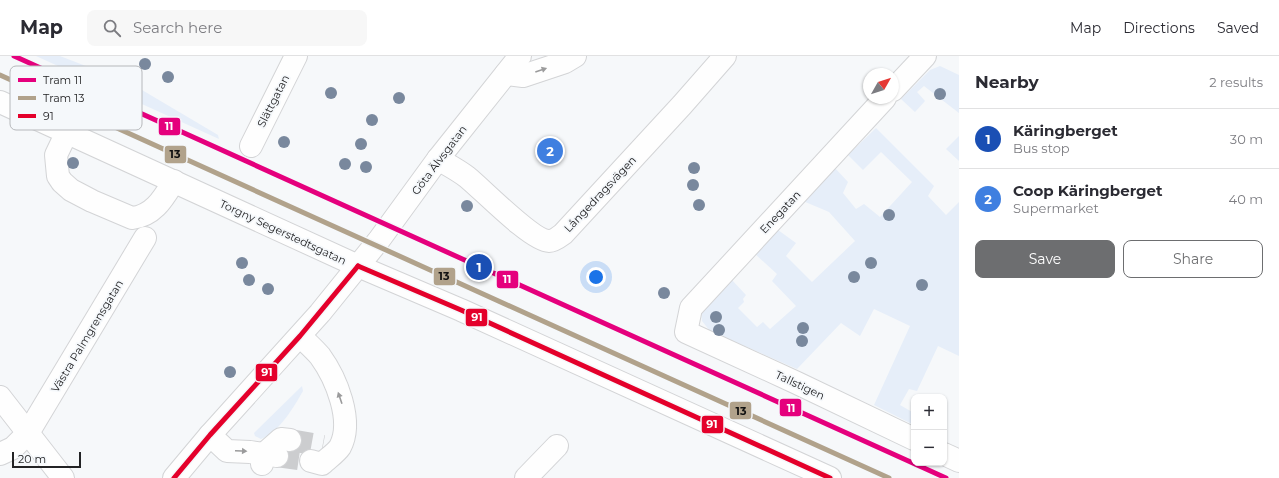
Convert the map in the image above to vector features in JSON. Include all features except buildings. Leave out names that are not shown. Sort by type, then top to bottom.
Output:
[{"type":"street","name":"Slättgatan","points":[[251,146],[296,56]]},
{"type":"street","name":"Göta Älvsgatan","points":[[174,478],[210,435],[300,336],[358,266],[379,240],[438,159],[520,56]]},
{"type":"street","points":[[506,74],[523,76],[565,62],[575,56]]},
{"type":"street","name":"Långedragsvägen","points":[[438,159],[466,176],[512,219],[538,237],[549,241],[555,239],[562,234],[682,105],[725,56]]},
{"type":"street","points":[[899,83],[924,56]]},
{"type":"street","name":"Torgny Segerstedtsgatan","points":[[0,102],[10,106]]},
{"type":"street","name":"Enegatan","points":[[686,332],[691,308],[880,104]]},
{"type":"street","name":"Torgny Segerstedtsgatan","points":[[63,130],[358,266],[576,361],[830,478]]},
{"type":"street","points":[[67,132],[56,155],[58,176],[71,190],[92,201],[132,218],[139,217],[148,213],[159,204],[174,181]]},
{"type":"street","name":"Västra Palmgrensgatan","points":[[0,454],[13,448],[28,432],[145,238]]},
{"type":"street","name":"Tallstigen","points":[[686,332],[911,438]]},
{"type":"street","points":[[300,336],[320,356],[332,377],[345,415],[344,436],[319,459]]},
{"type":"street","points":[[0,397],[28,432],[56,476]]},
{"type":"street","points":[[210,435],[228,450],[276,454]]},
{"type":"street","points":[[526,478],[557,446]]},
{"type":"street","points":[[947,455],[959,461]]},
{"type":"shaded area","points":[[36,56],[60,56],[86,66],[58,66]]},
{"type":"shaded area","points":[[940,66],[959,75],[959,113],[924,86],[917,92],[925,101],[915,112],[901,99],[930,70]]},
{"type":"shaded area","points":[[142,90],[218,135],[219,139],[142,104]]},
{"type":"shaded area","points":[[876,128],[934,186],[928,196],[946,215],[959,202],[959,356],[938,346],[917,391],[909,389],[900,405],[911,411],[911,424],[874,405],[910,326],[874,309],[860,336],[841,323],[797,369],[710,331],[702,321],[701,312],[731,279],[746,295],[743,299],[744,302],[738,308],[757,327],[763,322],[770,329],[796,306],[772,281],[777,274],[754,253],[778,230],[796,243],[786,256],[812,282],[855,241],[829,212],[803,201],[835,168],[848,182],[843,193],[856,209],[864,204],[880,217],[912,182],[881,152],[863,170],[848,155]]},
{"type":"shaded area","points":[[959,136],[959,161],[946,149]]},
{"type":"shaded area","points":[[302,386],[303,391],[291,411],[280,425],[268,436],[261,439],[255,436],[254,433]]},
{"type":"tunnel","points":[[290,440],[323,446]]},
{"type":"tunnel","points":[[277,456],[311,461]]},
{"type":"tram line","name":"11","points":[[14,56],[36,66]]},
{"type":"tram line","name":"13","points":[[0,75],[10,80]]},
{"type":"tram line","name":"11","points":[[142,114],[946,478]]},
{"type":"tram line","name":"13","points":[[121,130],[889,478]]},
{"type":"transit line","name":"91","points":[[358,266],[461,310],[830,478]]},
{"type":"transit line","name":"91","points":[[174,478],[210,435],[300,336],[358,266]]},
{"type":"place","name":"Coop Käringberget","points":[[550,151]]},
{"type":"place","name":"Käringberget","points":[[479,267]]}]
